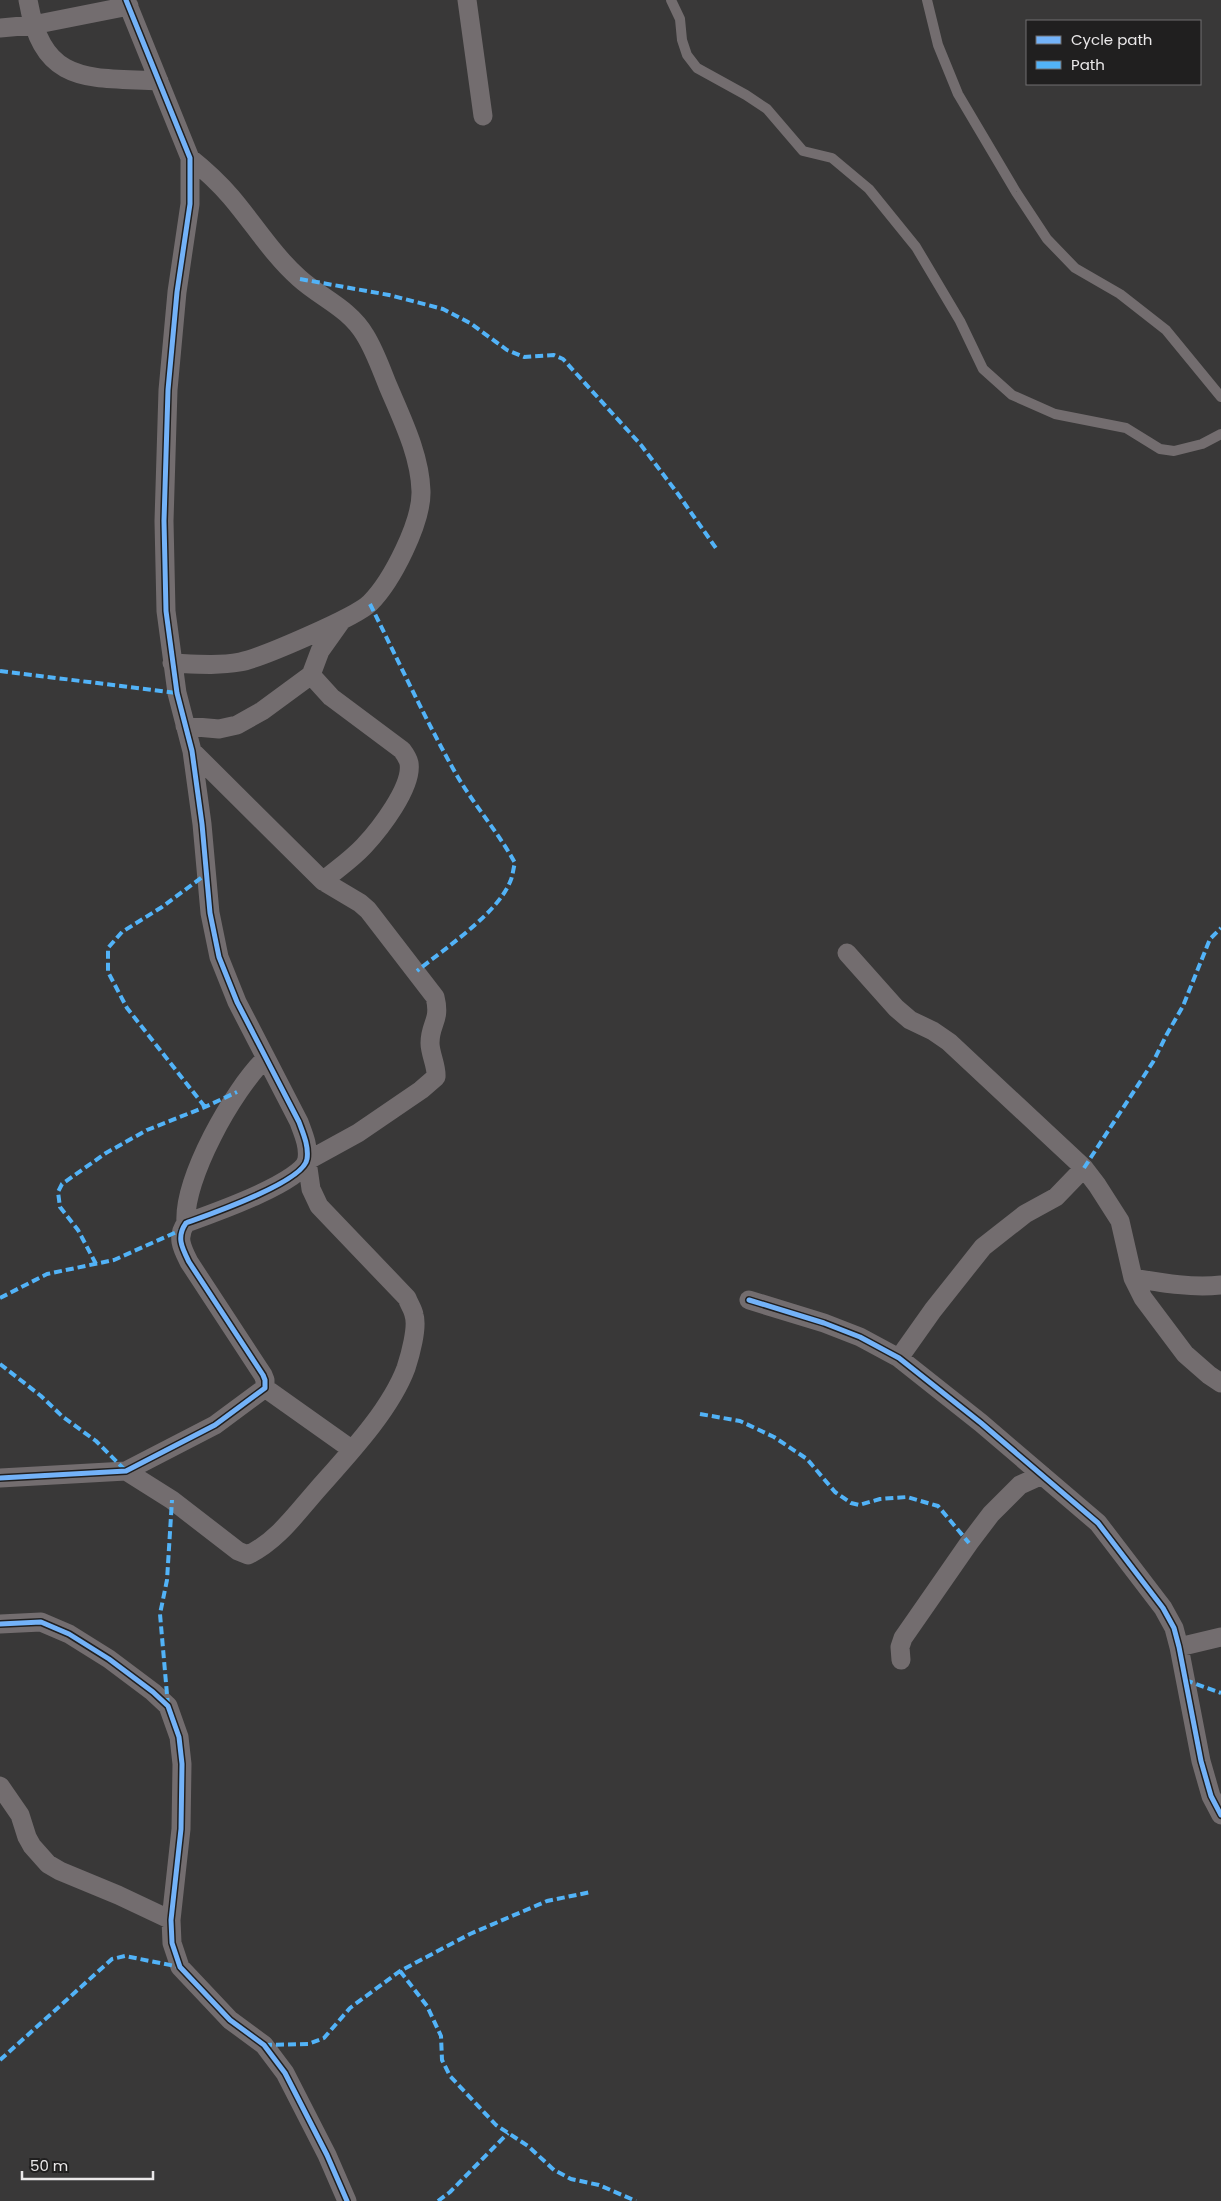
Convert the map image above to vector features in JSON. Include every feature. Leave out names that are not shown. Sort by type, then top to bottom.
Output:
[{"type":"street","points":[[28,0],[32,25],[43,48],[58,63],[70,71],[87,77],[159,81]]},
{"type":"street","points":[[468,0],[483,116]]},
{"type":"street","points":[[0,28],[32,25],[128,3],[190,158],[190,204],[177,292],[168,390],[164,521],[166,611],[172,663],[192,751],[202,824],[210,913],[219,957],[237,1002],[299,1122],[306,1141],[311,1189],[319,1206],[407,1298],[415,1317],[407,1367],[394,1394],[294,1518],[260,1549],[248,1555],[238,1551],[172,1500],[126,1471]]},
{"type":"street","points":[[172,663],[221,665],[242,662],[342,620],[370,604],[393,571],[406,544],[417,519],[421,491],[415,456],[388,384],[364,334],[346,311],[300,279],[265,242],[231,197],[190,158]]},
{"type":"street","points":[[185,726],[219,729],[237,725],[262,711],[312,675],[320,651],[342,620]]},
{"type":"street","points":[[312,675],[331,697],[402,750],[409,762],[410,774],[404,790],[385,820],[364,847],[323,882]]},
{"type":"street","points":[[192,751],[323,882],[360,903],[368,910],[435,997],[438,1009],[437,1019],[430,1040],[436,1073],[433,1081],[366,1128],[307,1160],[300,1171],[266,1192],[186,1223],[181,1230],[181,1245],[189,1262],[263,1375],[265,1388]]},
{"type":"street","points":[[847,953],[896,1008],[910,1020],[933,1031],[949,1042],[1084,1168],[1102,1191],[1120,1222],[1133,1278],[1143,1298],[1185,1354],[1221,1383]]},
{"type":"street","points":[[186,1223],[185,1211],[188,1194],[215,1133],[237,1092],[251,1072],[265,1059]]},
{"type":"street","points":[[899,1358],[933,1310],[983,1247],[1025,1214],[1056,1197],[1084,1168]]},
{"type":"street","points":[[1133,1278],[1201,1287],[1221,1285]]},
{"type":"street","points":[[749,1300],[824,1323],[860,1337],[899,1358],[981,1423],[1098,1523],[1163,1608],[1174,1628],[1180,1647],[1201,1761],[1212,1796],[1221,1814]]},
{"type":"street","points":[[265,1388],[351,1449]]},
{"type":"street","points":[[0,1478],[126,1471],[215,1425],[265,1388]]},
{"type":"street","points":[[901,1660],[900,1648],[903,1638],[991,1514],[1020,1485],[1042,1475]]},
{"type":"street","points":[[0,1624],[41,1622],[69,1634],[109,1659],[153,1692],[168,1706],[179,1737],[182,1764],[181,1829],[170,1920],[172,1943],[177,1959],[180,1967],[230,2020],[264,2044],[285,2073],[331,2163],[347,2201]]},
{"type":"street","points":[[1180,1647],[1221,1637]]},
{"type":"street","points":[[0,1786],[20,1815],[27,1838],[48,1864],[170,1920]]},
{"type":"lane","points":[[671,0],[680,20],[682,40],[687,55],[697,68],[746,94],[767,109],[803,151],[832,158],[869,188],[916,247],[960,321],[983,369],[1012,395],[1055,414],[1126,428],[1160,449],[1174,451],[1202,444],[1221,434]]},
{"type":"lane","points":[[927,0],[938,45],[958,94],[1011,184],[1047,239],[1075,268],[1120,294],[1166,330],[1221,397]]},
{"type":"marked path","points":[[300,279],[389,295],[443,309],[470,323],[507,350],[524,357],[554,355],[563,359],[641,445],[718,551]]},
{"type":"marked path","points":[[370,604],[456,774],[515,863],[510,882],[494,906],[469,930],[417,971]]},
{"type":"marked path","points":[[0,671],[177,693]]},
{"type":"marked path","points":[[205,875],[162,907],[122,932],[108,948],[108,972],[127,1008],[205,1107]]},
{"type":"marked path","points":[[1084,1168],[1153,1062],[1183,1006],[1210,939],[1221,928]]},
{"type":"marked path","points":[[96,1264],[78,1230],[60,1207],[58,1192],[62,1184],[106,1153],[147,1130],[237,1092]]},
{"type":"marked path","points":[[0,1298],[47,1274],[114,1260],[181,1230]]},
{"type":"marked path","points":[[0,1364],[41,1396],[63,1417],[96,1441],[126,1471]]},
{"type":"marked path","points":[[700,1414],[740,1421],[774,1437],[807,1459],[835,1492],[851,1503],[859,1505],[880,1499],[907,1497],[938,1506],[969,1543]]},
{"type":"marked path","points":[[168,1706],[160,1614],[167,1580],[172,1500]]},
{"type":"marked path","points":[[1185,1680],[1221,1693]]},
{"type":"marked path","points":[[264,2045],[308,2044],[324,2038],[350,2008],[400,1971],[470,1934],[547,1901],[591,1892]]},
{"type":"marked path","points":[[0,2060],[112,1959],[125,1956],[180,1967]]},
{"type":"marked path","points":[[400,1971],[427,2006],[441,2036],[442,2060],[450,2076],[496,2125],[528,2146],[554,2170],[571,2179],[599,2185],[636,2201]]},
{"type":"marked path","points":[[438,2201],[450,2192],[508,2133]]},
{"type":"cycle path","points":[[0,1478],[126,1471],[215,1425],[265,1388],[263,1375],[189,1262],[182,1247],[181,1233],[186,1223],[254,1197],[290,1178],[302,1168],[307,1159],[306,1144],[299,1122],[237,1002],[219,957],[210,913],[202,824],[192,751],[177,693],[166,611],[164,521],[168,390],[177,292],[190,204],[190,158],[126,0]]},
{"type":"cycle path","points":[[749,1300],[824,1323],[860,1337],[899,1358],[981,1423],[1098,1523],[1163,1608],[1174,1628],[1201,1761],[1211,1796],[1221,1815]]},
{"type":"cycle path","points":[[0,1624],[41,1622],[69,1634],[109,1659],[153,1692],[168,1706],[179,1737],[182,1764],[181,1829],[171,1920],[172,1943],[180,1967],[230,2020],[264,2045],[285,2073],[327,2155],[347,2201]]}]
